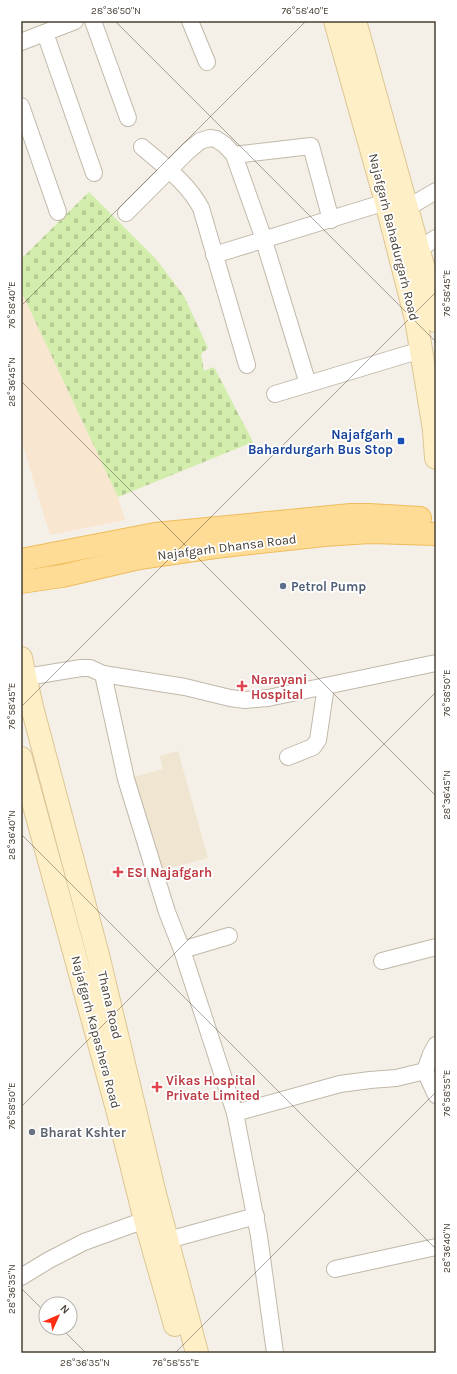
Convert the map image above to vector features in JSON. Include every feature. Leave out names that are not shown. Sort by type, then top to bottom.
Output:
[{"type":"main road","name":"Najafgarh Bahadurgarh Road","points":[[335,21],[386,202],[416,319],[434,430],[436,458]]},
{"type":"main road","name":"Najafgarh Bahadurgarh Road","points":[[355,21],[430,291],[436,321]]},
{"type":"main road","points":[[21,560],[155,534],[351,515],[436,519]]},
{"type":"main road","name":"Najafgarh Dhansa Road","points":[[21,582],[62,576],[139,558],[215,547],[324,535],[370,532],[436,534]]},
{"type":"main road","name":"Thana Road","points":[[23,668],[98,955],[155,1194],[196,1353]]},
{"type":"main road","name":"Najafgarh Kapashera Road","points":[[21,758],[120,1120],[145,1220],[183,1353]]},
{"type":"street","points":[[93,21],[128,118]]},
{"type":"street","points":[[190,21],[207,62]]},
{"type":"street","points":[[21,42],[70,22]]},
{"type":"street","points":[[45,33],[94,172]]},
{"type":"street","points":[[21,106],[58,212]]},
{"type":"street","points":[[126,213],[200,141],[210,138],[216,139],[225,145],[234,155],[264,239],[308,384]]},
{"type":"street","points":[[234,155],[311,146],[331,220]]},
{"type":"street","points":[[142,148],[169,170],[196,200],[200,208],[247,365]]},
{"type":"street","points":[[407,208],[436,191]]},
{"type":"street","points":[[214,255],[386,202]]},
{"type":"street","points":[[418,250],[436,238]]},
{"type":"street","points":[[275,394],[421,350]]},
{"type":"street","points":[[23,668],[90,668],[103,674],[245,700],[268,698],[436,663]]},
{"type":"street","points":[[103,674],[126,779],[166,912],[182,950],[235,1113],[256,1216],[275,1353]]},
{"type":"street","points":[[288,757],[313,747],[318,740],[326,686]]},
{"type":"street","points":[[182,950],[229,936]]},
{"type":"street","points":[[382,961],[436,947]]},
{"type":"street","points":[[436,1044],[425,1071],[436,1095]]},
{"type":"street","points":[[235,1113],[340,1084],[396,1078],[425,1071]]},
{"type":"street","points":[[168,1240],[256,1216]]},
{"type":"street","points":[[21,1277],[49,1260],[84,1242],[145,1220]]},
{"type":"street","points":[[335,1269],[436,1246]]},
{"type":"shaded area","points":[[21,291],[118,497],[125,520],[50,535],[21,439]]},
{"type":"shaded area","points":[[178,751],[208,858],[159,871],[133,777],[163,769],[160,756]]},
{"type":"green space","points":[[89,192],[156,259],[184,296],[208,348],[201,354],[204,371],[214,367],[253,442],[118,497],[21,291],[21,259]]},
{"type":"place","name":"Najafgarh Bahardurgarh Bus Stop","points":[[401,441]]},
{"type":"place","name":"Petrol Pump","points":[[283,586]]},
{"type":"place","name":"Narayani Hospital","points":[[242,686]]},
{"type":"place","name":"ESI Najafgarh","points":[[118,872]]},
{"type":"place","name":"Vikas Hospital Private Limited","points":[[157,1087]]},
{"type":"place","name":"Bharat Kshter","points":[[32,1132]]}]
